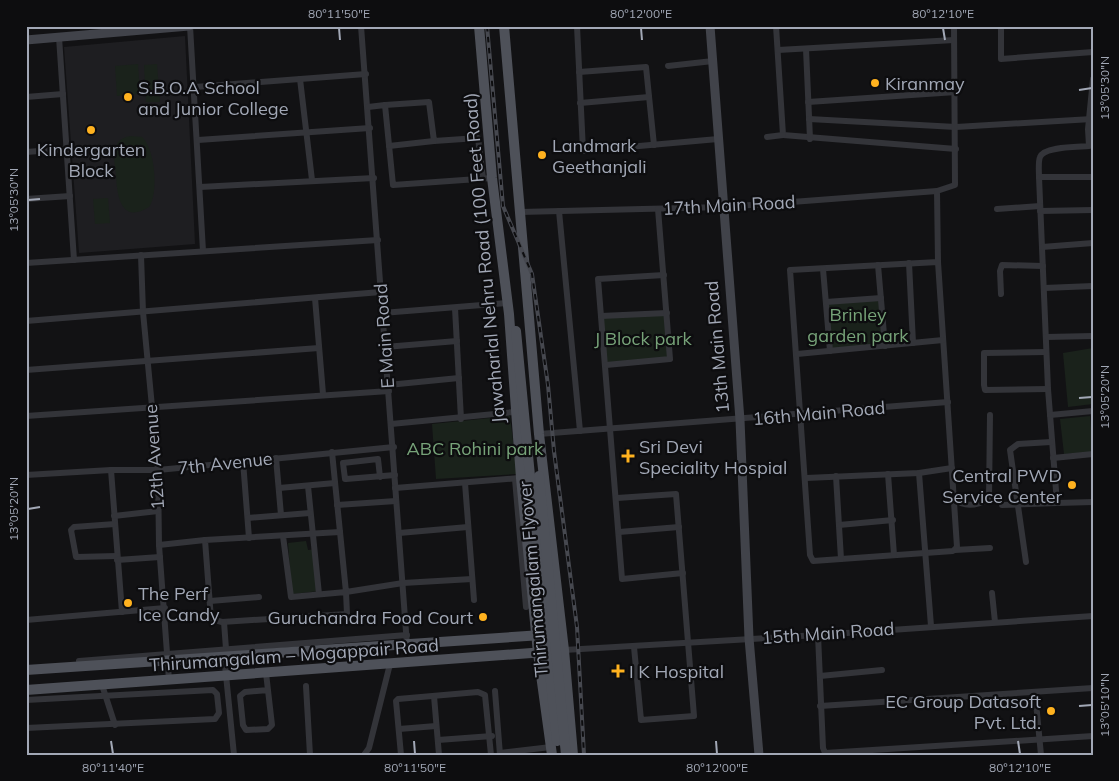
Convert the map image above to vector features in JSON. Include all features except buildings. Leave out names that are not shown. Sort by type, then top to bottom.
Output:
[{"type":"main road","name":"Jawaharlal Nehru Road (100 Feet Road)","points":[[478,26],[487,178],[509,314],[514,412],[526,477],[538,653],[551,751]]},
{"type":"main road","points":[[504,26],[539,434],[564,650],[572,755]]},
{"type":"main road","name":"Thirumangalam Flyover","points":[[529,311],[525,327],[526,477],[566,755]]},
{"type":"main road","name":"Thirumangalam Flyover","points":[[509,314],[515,324],[526,477],[559,755]]},
{"type":"main road","points":[[532,584],[556,582]]},
{"type":"main road","name":"Thirumangalam – Mogappair Road","points":[[26,670],[225,652],[407,640],[562,634]]},
{"type":"main road","name":"Thirumangalam – Mogappair Road","points":[[26,690],[102,686],[564,650]]},
{"type":"street","points":[[26,40],[123,29],[190,26],[203,251]]},
{"type":"street","name":"E Main Road","points":[[361,26],[374,178],[382,313],[394,447],[395,488],[407,640]]},
{"type":"street","points":[[577,26],[583,151],[718,139]]},
{"type":"street","name":"13th Main Road","points":[[710,26],[740,420],[749,638],[759,755]]},
{"type":"street","points":[[776,26],[783,135]]},
{"type":"street","points":[[954,26],[956,92],[955,185],[937,191],[938,262],[957,545],[955,550]]},
{"type":"street","points":[[1001,26],[1001,59],[1093,52]]},
{"type":"street","points":[[58,37],[74,260]]},
{"type":"street","points":[[778,50],[954,40]]},
{"type":"street","points":[[806,49],[810,139]]},
{"type":"street","points":[[668,66],[713,62]]},
{"type":"street","points":[[579,72],[646,67],[654,144]]},
{"type":"street","points":[[195,87],[366,74]]},
{"type":"street","points":[[300,79],[312,180]]},
{"type":"street","points":[[1057,503],[1046,352],[1039,177],[1040,157],[1042,154],[1057,148],[1091,145],[1093,79]]},
{"type":"street","points":[[808,102],[956,92]]},
{"type":"street","points":[[26,97],[63,94]]},
{"type":"street","points":[[580,102],[649,98]]},
{"type":"street","points":[[368,107],[429,102],[434,141]]},
{"type":"street","points":[[385,105],[389,146],[393,185],[487,178],[478,138],[389,146]]},
{"type":"street","points":[[809,119],[956,127],[1091,120]]},
{"type":"street","points":[[198,140],[370,128]]},
{"type":"street","points":[[767,137],[783,135],[810,139],[956,149]]},
{"type":"street","points":[[26,152],[66,149]]},
{"type":"street","points":[[1039,177],[1093,176]]},
{"type":"street","points":[[200,188],[312,180],[374,178]]},
{"type":"street","name":"17th Main Road","points":[[520,212],[724,207],[937,191]]},
{"type":"street","points":[[26,199],[70,196]]},
{"type":"street","points":[[606,365],[670,359],[658,209]]},
{"type":"street","points":[[996,209],[1093,210]]},
{"type":"street","points":[[559,211],[580,431]]},
{"type":"street","points":[[26,263],[378,240]]},
{"type":"street","points":[[1042,249],[1093,243]]},
{"type":"street","name":"12th Avenue","points":[[141,255],[144,312],[158,470],[160,557],[169,680]]},
{"type":"street","points":[[938,262],[790,270],[806,478],[810,557],[816,562],[990,548]]},
{"type":"street","points":[[909,263],[913,343]]},
{"type":"street","points":[[878,265],[885,346]]},
{"type":"street","points":[[1001,294],[1000,271],[1002,265],[1042,266]]},
{"type":"street","points":[[823,269],[830,351]]},
{"type":"street","points":[[664,275],[598,280],[622,578],[683,573]]},
{"type":"street","points":[[1044,288],[1093,286]]},
{"type":"street","points":[[26,322],[381,292]]},
{"type":"street","points":[[315,298],[323,394]]},
{"type":"street","points":[[826,302],[881,298]]},
{"type":"street","points":[[382,313],[507,304]]},
{"type":"street","points":[[455,308],[461,418]]},
{"type":"street","points":[[601,316],[667,313]]},
{"type":"street","points":[[1046,337],[1093,336]]},
{"type":"street","points":[[796,354],[943,340]]},
{"type":"street","points":[[385,347],[457,341]]},
{"type":"street","points":[[26,370],[319,348]]},
{"type":"street","points":[[1046,352],[984,353],[984,386],[985,390],[1048,389]]},
{"type":"street","points":[[26,416],[323,394],[388,388],[459,378]]},
{"type":"street","name":"16th Main Road","points":[[539,434],[740,420],[948,402]]},
{"type":"street","points":[[1050,415],[1093,411]]},
{"type":"street","points":[[391,424],[514,412]]},
{"type":"street","points":[[954,499],[960,504],[977,505],[989,499],[990,415]]},
{"type":"street","points":[[1026,562],[1010,450],[1018,444],[1052,442]]},
{"type":"street","name":"7th Avenue","points":[[26,475],[111,470],[158,470],[394,447]]},
{"type":"street","points":[[349,451],[350,461]]},
{"type":"street","points":[[205,540],[211,619],[224,622],[345,614],[348,612],[332,452]]},
{"type":"street","points":[[1053,458],[1093,454]]},
{"type":"street","points":[[276,458],[281,515]]},
{"type":"street","points":[[380,477],[378,459],[343,463],[345,479],[380,477],[395,476]]},
{"type":"street","points":[[243,461],[249,538]]},
{"type":"street","points":[[806,478],[919,473],[952,468]]},
{"type":"street","points":[[111,470],[122,612]]},
{"type":"street","points":[[919,473],[931,626]]},
{"type":"street","points":[[888,474],[893,520],[894,555]]},
{"type":"street","points":[[836,476],[841,560]]},
{"type":"street","points":[[395,488],[526,477],[526,607]]},
{"type":"street","points":[[278,488],[335,483]]},
{"type":"street","points":[[465,483],[474,600]]},
{"type":"street","points":[[308,486],[319,594]]},
{"type":"street","points":[[617,498],[676,494],[694,716],[641,720],[634,647]]},
{"type":"street","points":[[337,505],[396,501]]},
{"type":"street","points":[[1002,505],[1093,502]]},
{"type":"street","points":[[114,516],[158,512]]},
{"type":"street","points":[[248,518],[310,513]]},
{"type":"street","points":[[840,525],[893,520]]},
{"type":"street","points":[[115,524],[74,527],[72,530],[76,557],[160,557]]},
{"type":"street","points":[[399,533],[468,527]]},
{"type":"street","points":[[619,532],[679,527]]},
{"type":"street","points":[[160,546],[205,540],[340,532]]},
{"type":"street","points":[[283,536],[291,597],[346,592],[403,583],[472,579]]},
{"type":"street","points":[[992,593],[995,622]]},
{"type":"street","points":[[210,601],[259,597]]},
{"type":"street","points":[[26,620],[165,608]]},
{"type":"street","name":"15th Main Road","points":[[564,650],[1093,616]]},
{"type":"street","points":[[224,622],[234,755]]},
{"type":"street","points":[[818,635],[820,706],[825,753],[1093,736]]},
{"type":"street","points":[[26,666],[127,660]]},
{"type":"street","points":[[364,755],[369,748],[390,664]]},
{"type":"street","points":[[820,676],[882,670]]},
{"type":"street","points":[[266,672],[272,725],[268,729],[246,730],[239,700],[242,693],[268,690]]},
{"type":"street","points":[[102,686],[115,725]]},
{"type":"street","points":[[306,686],[310,755]]},
{"type":"street","points":[[820,706],[1093,688]]},
{"type":"street","points":[[26,700],[212,690],[217,694],[229,693]]},
{"type":"street","points":[[495,691],[500,754],[551,751]]},
{"type":"street","points":[[401,755],[396,702],[398,699],[482,692],[485,695],[491,755]]},
{"type":"street","points":[[1035,692],[1041,755]]},
{"type":"street","points":[[26,728],[216,719],[219,713],[217,694]]},
{"type":"street","points":[[434,696],[439,755]]},
{"type":"street","points":[[231,719],[242,719]]},
{"type":"street","points":[[399,729],[436,726]]},
{"type":"street","points":[[438,740],[498,736]]},
{"type":"shaded area","name":"S.B.O.A School and Junior College","points":[[185,36],[195,244],[79,253],[64,47]]},
{"type":"green space","points":[[138,64],[140,94],[117,96],[115,66]]},
{"type":"green space","points":[[157,64],[160,102],[146,102],[144,65]]},
{"type":"green space","points":[[130,136],[142,137],[153,161],[155,182],[152,201],[149,207],[139,212],[126,210],[122,205],[119,198],[114,159],[117,144],[123,138]]},
{"type":"green space","points":[[108,198],[110,223],[95,224],[93,199]]},
{"type":"green space","name":"Brinley garden park","points":[[881,298],[885,346],[830,351],[826,302]]},
{"type":"green space","name":"J Block park","points":[[667,313],[670,359],[606,365],[601,316]]},
{"type":"green space","points":[[1093,348],[1093,404],[1068,407],[1063,353]]},
{"type":"green space","name":"ABC Rohini park","points":[[510,416],[517,474],[436,479],[432,424]]},
{"type":"green space","points":[[1090,416],[1093,452],[1064,454],[1060,419]]},
{"type":"green space","points":[[306,541],[308,550],[316,549],[319,591],[292,594],[288,543]]},
{"type":"railway","points":[[487,26],[503,206],[532,274],[548,385],[554,451],[577,627],[584,755]]},
{"type":"place","name":"Kiranmay","points":[[875,83]]},
{"type":"place","name":"S.B.O.A School and Junior College","points":[[128,97]]},
{"type":"place","name":"Kindergarten Block","points":[[91,130]]},
{"type":"place","name":"Landmark Geethanjali","points":[[542,155]]},
{"type":"place","name":"Sri Devi Speciality Hospial","points":[[628,456]]},
{"type":"place","name":"Central PWD Service Center","points":[[1072,485]]},
{"type":"place","name":"The Perf Ice Candy","points":[[128,603]]},
{"type":"place","name":"Guruchandra Food Court","points":[[483,617]]},
{"type":"place","name":"I K Hospital","points":[[618,671]]},
{"type":"place","name":"EC Group Datasoft Pvt. Ltd.","points":[[1051,711]]}]
